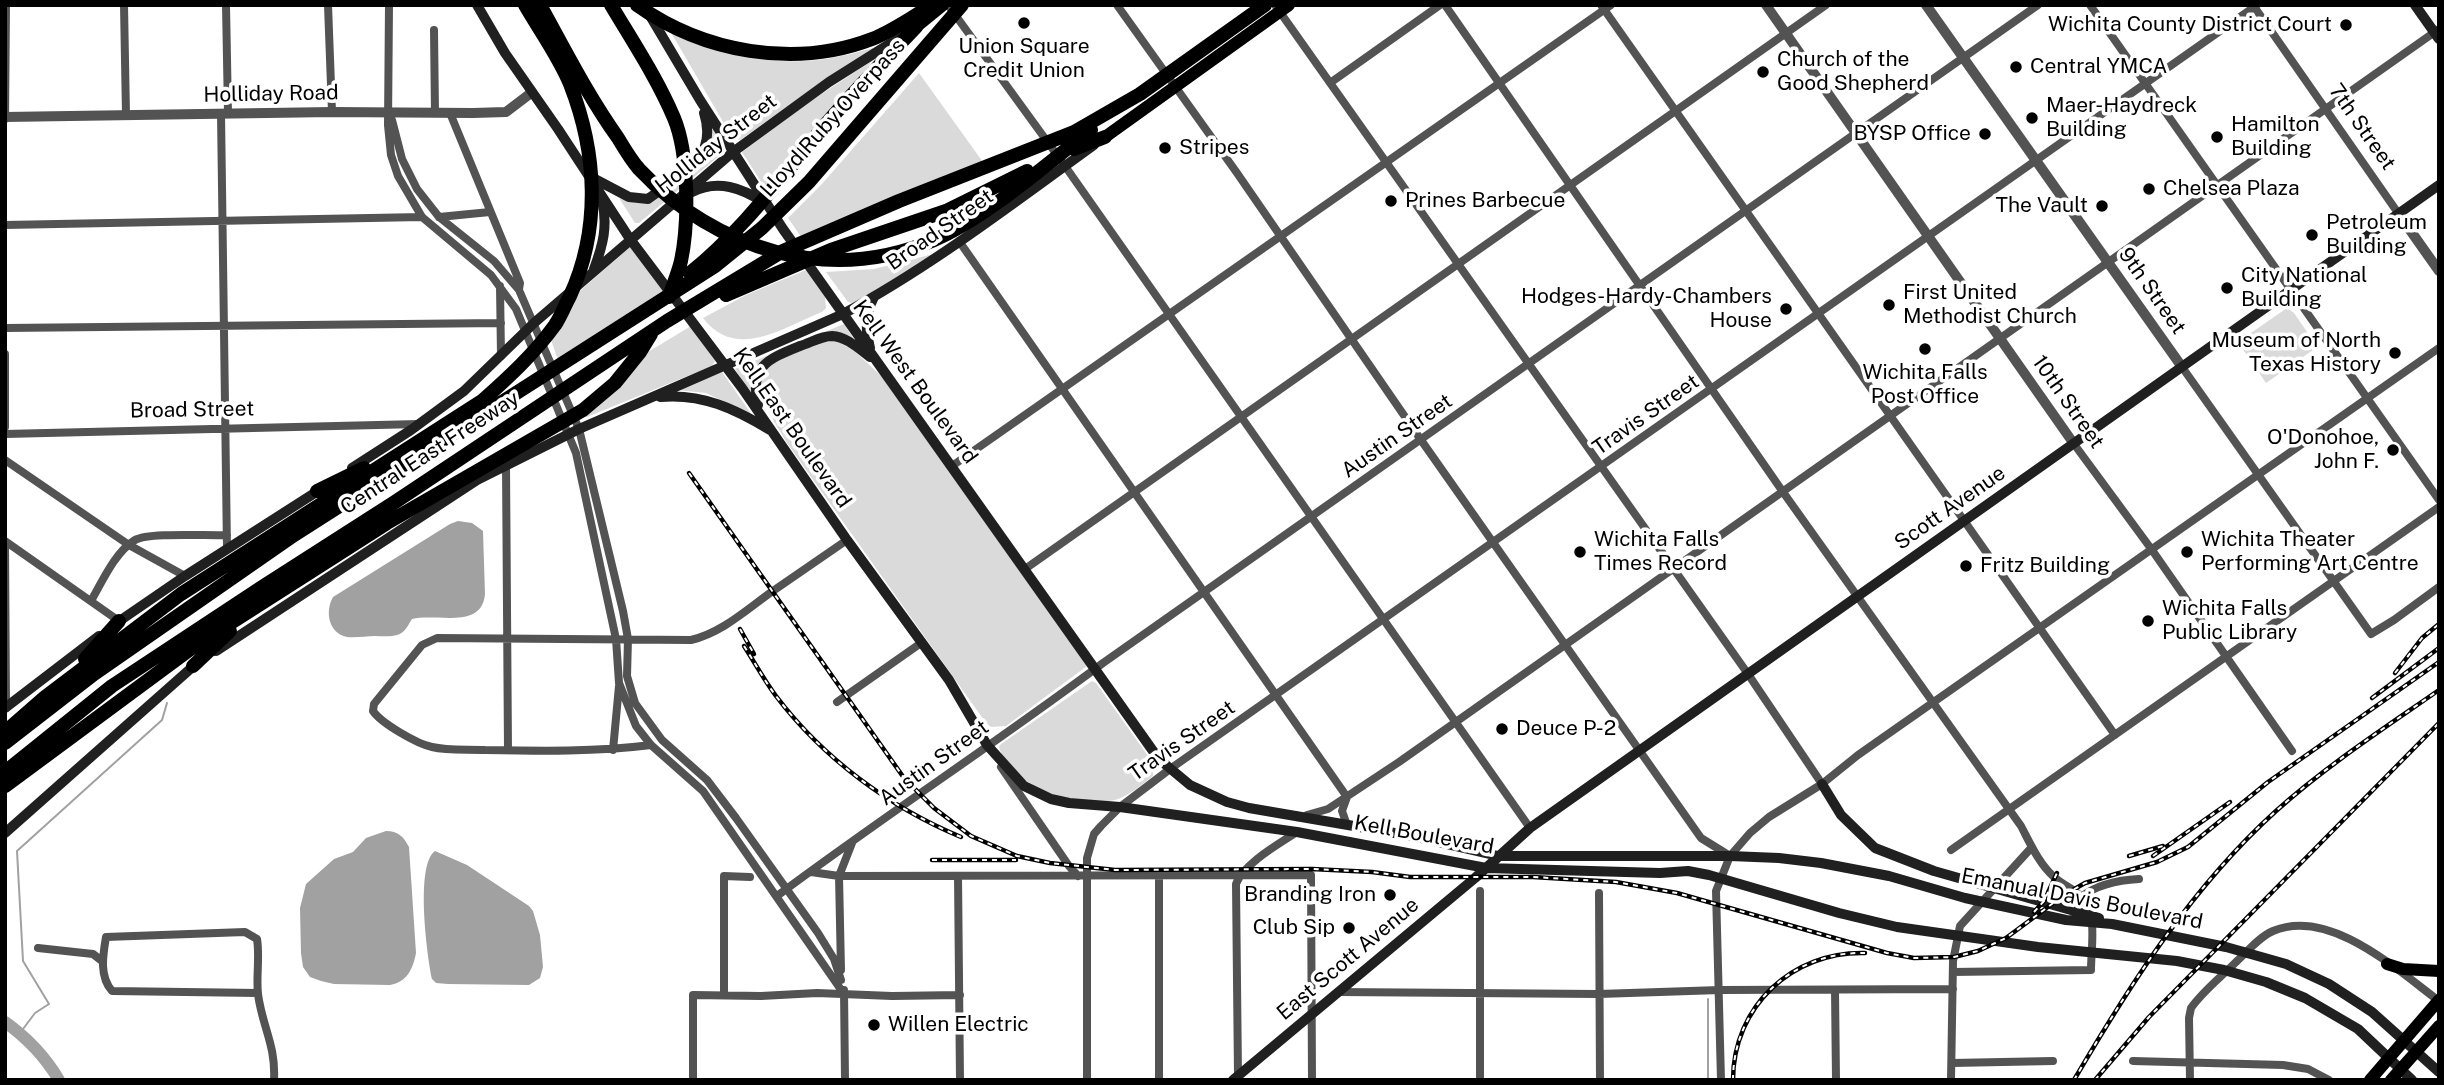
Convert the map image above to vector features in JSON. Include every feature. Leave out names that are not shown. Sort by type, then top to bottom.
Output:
[{"type":"highway","points":[[5,732],[45,697],[181,594],[482,401],[525,362],[557,322],[577,280],[590,236],[593,190],[587,132],[569,81],[525,5]]},
{"type":"highway","points":[[540,5],[601,114],[638,168],[688,212],[721,232],[757,248],[794,257],[830,261],[901,251],[934,240],[966,223],[1265,5]]},
{"type":"highway","points":[[5,786],[193,647],[387,523],[583,410],[615,383],[640,352],[665,312],[681,262],[687,221],[683,158],[675,121],[653,74],[611,5]]},
{"type":"highway","points":[[637,5],[675,29],[731,49],[791,54],[820,51],[873,39],[933,5]]},
{"type":"highway","name":"Lloyd Ruby Overpass","points":[[762,228],[809,182],[962,5]]},
{"type":"highway","points":[[640,314],[705,260],[744,223],[820,131],[916,27]]},
{"type":"highway","name":"Central East Freeway","points":[[5,772],[112,686],[667,321],[783,251],[899,201],[1074,132],[1140,94]]},
{"type":"highway","points":[[632,345],[730,293],[831,250],[946,211],[1061,161],[1105,137]]},
{"type":"highway","name":"Central East Freeway","points":[[5,743],[94,674],[294,536],[715,266],[762,228]]},
{"type":"highway","points":[[317,491],[473,412],[520,392]]},
{"type":"highway","points":[[193,666],[286,583],[395,502]]},
{"type":"highway","points":[[45,697],[119,621]]},
{"type":"main road","name":"Kell East Boulevard","points":[[477,5],[531,93],[630,239],[725,364],[948,680],[987,745],[1024,786],[1036,792],[1069,803],[1120,807]]},
{"type":"main road","name":"Kell West Boulevard","points":[[644,5],[700,100],[767,204],[1153,751],[1170,769]]},
{"type":"main road","name":"Holliday Street","points":[[530,327],[733,152],[829,82],[946,5]]},
{"type":"main road","points":[[2415,5],[2437,34]]},
{"type":"main road","points":[[1105,137],[1281,7]]},
{"type":"main road","points":[[588,176],[629,197],[648,199],[705,151],[709,139],[708,126],[700,100]]},
{"type":"main road","name":"Broad Street","points":[[574,432],[843,314],[874,297],[919,270],[959,241],[1061,161]]},
{"type":"main road","name":"Scott Avenue","points":[[1486,868],[1531,828],[1639,750],[2439,185]]},
{"type":"main road","points":[[677,198],[699,188],[729,186],[744,190],[767,204]]},
{"type":"main road","points":[[593,271],[605,235],[601,194]]},
{"type":"main road","points":[[872,354],[866,334],[867,318],[874,297]]},
{"type":"main road","name":"Central East Freeway","points":[[6,708],[119,621],[419,424],[464,391],[530,327]]},
{"type":"main road","points":[[760,414],[755,391],[756,381],[769,358],[823,337],[833,336],[848,341],[880,366]]},
{"type":"main road","points":[[650,398],[675,396],[715,402],[773,432]]},
{"type":"main road","points":[[5,833],[193,666],[477,480],[574,432]]},
{"type":"main road","name":"Kell Boulevard","points":[[1170,769],[1190,785],[1227,802],[1412,836],[1498,856],[1730,856]]},
{"type":"main road","points":[[1822,784],[1841,815],[1875,848],[1906,862],[2091,915],[2112,924]]},
{"type":"main road","name":"Kell Boulevard","points":[[1120,807],[1297,832],[1486,868],[1660,873],[1688,871],[1721,878]]},
{"type":"main road","name":"Emanual Davis Boulevard","points":[[1730,856],[1821,863],[1889,876],[1965,898],[2066,920],[2112,924],[2226,947],[2286,964],[2329,984],[2372,1012],[2439,1072]]},
{"type":"main road","name":"East Scott Avenue","points":[[1236,1078],[1486,868]]},
{"type":"main road","name":"Emanual Davis Boulevard","points":[[1721,878],[1839,913],[1940,934],[2093,954],[2177,961],[2266,982],[2305,998],[2358,1029],[2412,1080]]},
{"type":"main road","points":[[2387,964],[2403,969],[2439,971]]},
{"type":"main road","points":[[2370,1080],[2439,1001]]},
{"type":"main road","points":[[2391,1080],[2439,1026]]},
{"type":"street","points":[[5,118],[6,5]]},
{"type":"street","points":[[124,5],[126,115]]},
{"type":"street","points":[[226,5],[222,221],[227,549]]},
{"type":"street","points":[[328,5],[332,112]]},
{"type":"street","points":[[389,5],[388,125],[391,155],[398,176],[422,217],[491,275],[530,327]]},
{"type":"street","points":[[946,5],[1061,161],[1531,828]]},
{"type":"street","points":[[1117,5],[1702,838],[1730,856]]},
{"type":"street","points":[[1330,83],[1442,5],[1711,391],[2009,809],[2044,867],[2055,878],[2073,889],[2088,906],[2091,924],[2091,970],[1953,972]]},
{"type":"street","name":"10th Street","points":[[1766,5],[2292,751]]},
{"type":"street","points":[[1025,569],[1826,5]]},
{"type":"street","name":"9th Street","points":[[1926,5],[2371,634],[2439,587]]},
{"type":"street","name":"Austin Street","points":[[777,896],[987,745],[1027,720],[1095,669],[2038,5]]},
{"type":"street","points":[[2090,5],[2439,500]]},
{"type":"street","name":"Travis Street","points":[[1082,876],[1094,834],[1120,807],[1170,769],[1929,238],[2255,6]]},
{"type":"street","name":"7th Street","points":[[2255,6],[2439,271]]},
{"type":"street","points":[[1281,7],[1330,83],[1748,674],[1822,784]]},
{"type":"street","points":[[952,466],[1605,7],[1675,112],[2115,735]]},
{"type":"street","points":[[434,30],[435,113]]},
{"type":"street","points":[[1301,817],[1328,809],[1457,722],[2437,34]]},
{"type":"street","name":"Holliday Road","points":[[5,118],[224,113],[506,112],[531,93]]},
{"type":"street","points":[[390,112],[402,159],[417,189],[439,217],[494,261],[519,290],[530,327],[574,432],[623,611],[628,639],[628,676],[635,703],[662,740],[707,780],[787,888],[834,959],[844,994],[845,1080]]},
{"type":"street","points":[[450,113],[520,283],[519,290]]},
{"type":"street","points":[[439,217],[490,212]]},
{"type":"street","points":[[5,225],[422,217]]},
{"type":"street","points":[[959,241],[1347,797]]},
{"type":"street","points":[[500,286],[501,356]]},
{"type":"street","points":[[5,328],[501,323]]},
{"type":"street","points":[[1721,1080],[1716,891],[1730,856],[1750,833],[1769,817],[1822,784],[2439,348]]},
{"type":"street","points":[[5,354],[5,428]]},
{"type":"street","name":"Broad Street","points":[[5,434],[419,424]]},
{"type":"street","points":[[380,425],[389,431],[390,443]]},
{"type":"street","points":[[574,432],[576,453],[616,639],[619,683],[613,750]]},
{"type":"street","points":[[5,460],[129,545],[185,576]]},
{"type":"street","points":[[506,465],[508,750]]},
{"type":"street","points":[[1951,850],[2439,507]]},
{"type":"street","points":[[91,601],[129,545],[140,538],[227,535]]},
{"type":"street","points":[[651,745],[613,750],[431,747],[415,740],[373,711],[374,705],[422,645],[437,638],[691,640],[709,634],[743,614],[847,540]]},
{"type":"street","points":[[5,542],[119,621]]},
{"type":"street","points":[[5,542],[6,708]]},
{"type":"street","points":[[836,702],[921,643]]},
{"type":"street","points":[[619,683],[636,726],[651,745],[704,791],[844,994]]},
{"type":"street","points":[[987,745],[1069,866],[1082,876],[1086,891],[1087,1080]]},
{"type":"street","points":[[1347,797],[1342,811],[1348,825]]},
{"type":"street","points":[[1269,828],[1276,841],[1273,849]]},
{"type":"street","points":[[1236,1078],[1236,884],[1239,876],[1297,832]]},
{"type":"street","points":[[841,980],[839,877],[852,843]]},
{"type":"street","points":[[1951,1080],[1953,961],[1963,920],[1990,895],[2032,847]]},
{"type":"street","points":[[811,873],[839,877],[1311,875],[1312,1080]]},
{"type":"street","points":[[724,995],[724,876],[750,877]]},
{"type":"street","points":[[958,876],[960,1080]]},
{"type":"street","points":[[1159,876],[1159,1080]]},
{"type":"street","points":[[2081,897],[2100,886],[2127,879],[2139,879]]},
{"type":"street","points":[[1480,891],[1480,1080]]},
{"type":"street","points":[[1599,893],[1600,1080]]},
{"type":"street","points":[[2190,1080],[2190,1014],[2201,996],[2263,936],[2285,927],[2305,924],[2325,928],[2365,948],[2439,1001]]},
{"type":"street","points":[[258,993],[112,991],[106,984],[102,961],[106,937],[245,932],[257,939],[258,993],[273,1048],[274,1080]]},
{"type":"street","points":[[38,948],[93,954],[102,961]]},
{"type":"street","points":[[1338,992],[1599,994],[1720,990],[1953,989]]},
{"type":"street","points":[[1835,990],[1836,1080]]},
{"type":"street","points":[[693,1080],[692,995],[960,995]]},
{"type":"street","points":[[1952,1063],[2053,1061]]},
{"type":"street","points":[[2133,1061],[2283,1065],[2308,1069],[2329,1080]]},
{"type":"shaded area","points":[[669,29],[744,54],[783,61],[826,59],[883,45],[830,76],[740,140],[733,139]]},
{"type":"shaded area","points":[[872,61],[785,171],[765,188],[742,152],[809,102]]},
{"type":"shaded area","points":[[919,73],[985,165],[802,238],[788,218],[821,185]]},
{"type":"shaded area","points":[[713,126],[725,151],[639,223],[635,223],[619,198],[636,203],[649,202],[702,161],[710,148]]},
{"type":"shaded area","points":[[630,247],[664,290],[558,360],[551,340],[580,291]]},
{"type":"shaded area","points":[[933,254],[898,279],[852,303],[848,302],[826,272],[874,269]]},
{"type":"shaded area","points":[[806,270],[825,297],[826,308],[822,312],[775,332],[745,339],[716,331],[703,318],[746,295]]},
{"type":"shaded area","points":[[2287,308],[2294,313],[2316,345],[2313,350],[2266,383],[2238,342]]},
{"type":"shaded area","points":[[844,324],[854,339],[845,335],[772,354],[752,396],[735,369]]},
{"type":"shaded area","points":[[691,326],[715,361],[712,366],[583,417],[648,352]]},
{"type":"shaded area","points":[[835,340],[850,347],[891,385],[1087,666],[1006,726],[991,727],[986,723],[787,443],[765,402],[761,381],[764,371],[772,363],[814,345]]},
{"type":"shaded area","points":[[722,372],[750,414],[706,393],[677,390]]},
{"type":"shaded area","points":[[458,521],[472,523],[483,531],[485,594],[482,605],[476,612],[456,618],[412,619],[402,632],[392,636],[347,637],[336,631],[329,615],[333,597]]},
{"type":"shaded area","points":[[1092,681],[1153,763],[1153,776],[1130,793],[1115,800],[1100,802],[1065,798],[1031,784],[1017,774],[999,747]]},
{"type":"shaded area","points":[[386,831],[400,835],[409,847],[416,953],[411,969],[405,978],[390,985],[334,984],[310,977],[303,967],[301,953],[300,908],[306,884],[334,859],[353,852],[366,838]]},
{"type":"shaded area","points":[[435,851],[467,865],[529,906],[540,935],[543,967],[540,978],[529,985],[448,984],[436,983],[432,979],[425,932],[424,891],[425,874]]},
{"type":"waterway","points":[[20,1033],[35,1013],[49,1004],[23,961],[17,851],[162,720],[167,703]]},
{"type":"waterway","points":[[1708,999],[1708,1080]]},
{"type":"waterway","points":[[5,1022],[35,1048],[59,1080]]},
{"type":"railway","points":[[689,473],[904,778],[934,808],[971,836],[1017,856],[1050,863],[1115,870],[1312,869],[1410,877],[1533,877],[1616,882],[1677,893],[1887,953],[1914,958],[1954,957],[1978,951],[2006,938],[2064,895],[2085,883],[2157,862],[2188,847],[2268,782],[2439,662]]},
{"type":"railway","points":[[2395,673],[2422,638],[2439,624]]},
{"type":"railway","points":[[740,629],[754,654]]},
{"type":"railway","points":[[744,646],[794,719],[836,760],[883,796],[961,837]]},
{"type":"railway","points":[[2372,698],[2439,648]]},
{"type":"railway","points":[[2074,1080],[2165,938],[2217,871],[2246,840],[2315,779],[2439,690]]},
{"type":"railway","points":[[2095,1080],[2149,1017],[2439,723]]},
{"type":"railway","points":[[2153,856],[2230,802]]},
{"type":"railway","points":[[2129,856],[2163,846]]},
{"type":"railway","points":[[932,860],[1016,860]]},
{"type":"railway","points":[[2034,912],[2044,901],[2057,873]]},
{"type":"railway","points":[[1733,1080],[1736,1053],[1744,1029],[1756,1007],[1772,988],[1792,973],[1814,962],[1839,955],[1865,953]]},
{"type":"place","name":"Union Square Credit Union","points":[[1024,23]]},
{"type":"place","name":"Wichita County District Court","points":[[2346,25]]},
{"type":"place","name":"Central YMCA","points":[[2016,67]]},
{"type":"place","name":"Church of the Good Shepherd","points":[[1763,72]]},
{"type":"place","name":"Maer-Haydreck Building","points":[[2032,118]]},
{"type":"place","name":"BYSP Office","points":[[1985,134]]},
{"type":"place","name":"Hamilton Building","points":[[2217,137]]},
{"type":"place","name":"Stripes","points":[[1165,148]]},
{"type":"place","name":"Chelsea Plaza","points":[[2149,189]]},
{"type":"place","name":"Prines Barbecue","points":[[1391,201]]},
{"type":"place","name":"The Vault","points":[[2102,206]]},
{"type":"place","name":"Petroleum Building","points":[[2312,235]]},
{"type":"place","name":"City National Building","points":[[2227,288]]},
{"type":"place","name":"First United Methodist Church","points":[[1889,305]]},
{"type":"place","name":"Hodges-Hardy-Chambers House","points":[[1786,309]]},
{"type":"place","name":"Wichita Falls Post Office","points":[[1925,349]]},
{"type":"place","name":"Museum of North Texas History","points":[[2395,353]]},
{"type":"place","name":"O'Donohoe, John F.","points":[[2393,450]]},
{"type":"place","name":"Wichita Falls Times Record","points":[[1580,552]]},
{"type":"place","name":"Wichita Theater Performing Art Centre","points":[[2187,552]]},
{"type":"place","name":"Fritz Building","points":[[1966,566]]},
{"type":"place","name":"Wichita Falls Public Library","points":[[2148,621]]},
{"type":"place","name":"Deuce P-2","points":[[1502,729]]},
{"type":"place","name":"Branding Iron","points":[[1390,895]]},
{"type":"place","name":"Club Sip","points":[[1349,928]]},
{"type":"place","name":"Willen Electric","points":[[874,1025]]}]
